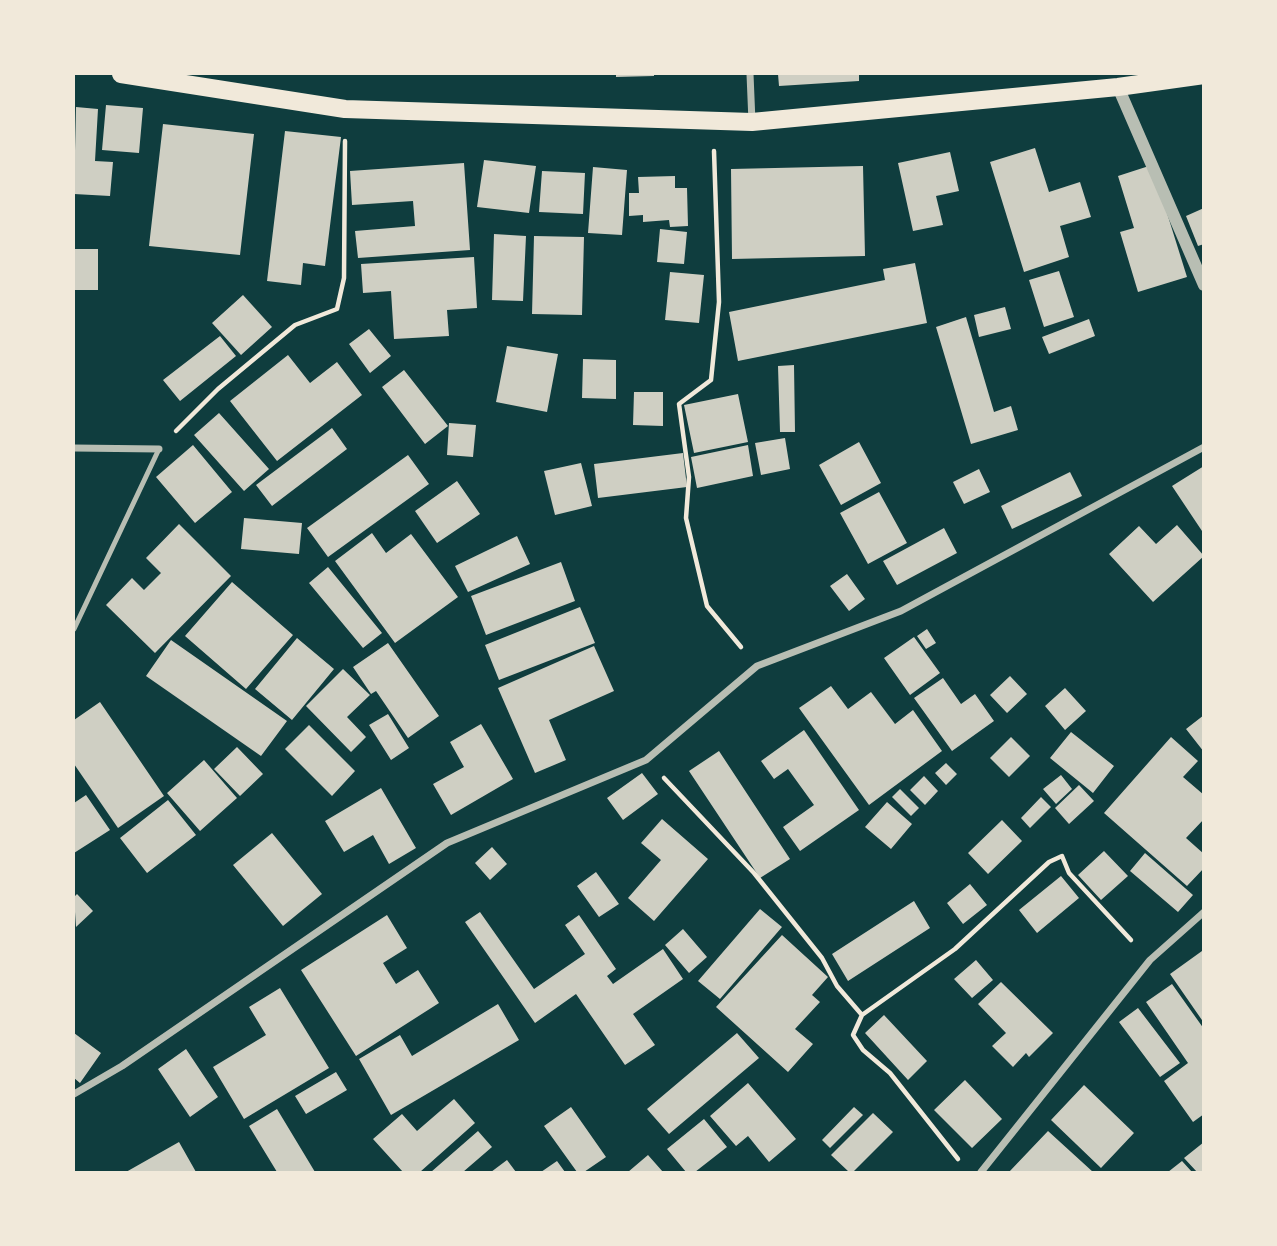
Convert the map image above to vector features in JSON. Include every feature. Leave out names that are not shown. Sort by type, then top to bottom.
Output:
[{"type":"main road","points":[[121,74],[345,109],[752,122],[1118,87],[1203,75]]},
{"type":"street","points":[[750,74],[752,122]]},
{"type":"street","points":[[1118,87],[1203,285]]},
{"type":"street","points":[[74,1094],[122,1066],[447,843],[646,760],[757,666],[901,611],[1203,447]]},
{"type":"street","points":[[74,448],[159,449]]},
{"type":"street","points":[[981,1172],[1150,960],[1203,912]]},
{"type":"lane","points":[[74,629],[159,449]]},
{"type":"path","points":[[159,449],[218,389],[295,325],[337,309],[344,278],[345,109]]},
{"type":"path","points":[[714,121],[719,302],[711,380],[679,404],[689,477],[687,518],[707,606],[757,666]]},
{"type":"path","points":[[646,760],[754,873],[822,958],[837,986],[862,1015]]},
{"type":"path","points":[[961,1163],[890,1073],[863,1050],[853,1035],[862,1015],[956,949],[1049,863],[1062,856],[1069,873],[1150,960]]},
{"type":"building","points":[[616,74],[654,74],[654,76],[616,77]]},
{"type":"building","points":[[778,74],[859,74],[859,81],[779,86]]},
{"type":"building","points":[[106,105],[143,108],[139,153],[102,150]]},
{"type":"building","points":[[76,107],[98,109],[95,161],[113,162],[110,196],[74,194]]},
{"type":"building","points":[[163,124],[254,134],[240,255],[149,246]]},
{"type":"building","points":[[285,131],[341,137],[325,266],[303,263],[301,285],[267,281]]},
{"type":"building","points":[[1035,148],[1049,192],[1080,182],[1091,217],[1060,226],[1069,257],[1024,272],[990,162]]},
{"type":"building","points":[[950,152],[959,191],[936,196],[943,225],[913,231],[898,163]]},
{"type":"building","points":[[484,160],[536,166],[529,213],[477,207]]},
{"type":"building","points":[[464,163],[470,250],[358,258],[355,231],[415,226],[413,201],[352,205],[350,171]]},
{"type":"building","points":[[1152,165],[1187,277],[1138,292],[1120,232],[1134,228],[1118,176]]},
{"type":"building","points":[[863,166],[865,256],[732,259],[731,169]]},
{"type":"building","points":[[593,167],[627,170],[622,235],[588,233]]},
{"type":"building","points":[[542,171],[585,173],[583,214],[539,212]]},
{"type":"building","points":[[675,176],[675,188],[687,188],[688,226],[670,227],[669,220],[643,222],[643,215],[629,216],[629,193],[639,193],[638,177]]},
{"type":"building","points":[[1204,208],[1204,244],[1198,246],[1186,216]]},
{"type":"building","points":[[660,229],[687,232],[684,264],[657,262]]},
{"type":"building","points":[[494,234],[526,236],[523,301],[492,300]]},
{"type":"building","points":[[534,236],[584,237],[582,315],[532,314]]},
{"type":"building","points":[[74,249],[98,249],[98,290],[74,290]]},
{"type":"building","points":[[474,257],[477,308],[447,310],[449,336],[394,339],[391,291],[363,293],[361,264]]},
{"type":"building","points":[[915,263],[927,323],[738,361],[729,312],[885,280],[883,269]]},
{"type":"building","points":[[1059,271],[1074,317],[1044,327],[1029,280]]},
{"type":"building","points":[[670,272],[704,275],[699,323],[665,320]]},
{"type":"building","points":[[243,295],[272,327],[241,355],[212,323]]},
{"type":"building","points":[[1005,307],[1011,329],[979,337],[974,315]]},
{"type":"building","points":[[966,317],[994,412],[1011,406],[1018,430],[971,444],[936,327]]},
{"type":"building","points":[[1089,319],[1095,336],[1049,354],[1042,337]]},
{"type":"building","points":[[369,329],[391,356],[370,373],[349,344]]},
{"type":"building","points":[[220,336],[236,356],[180,401],[163,380]]},
{"type":"building","points":[[507,346],[558,354],[547,412],[496,402]]},
{"type":"building","points":[[288,355],[310,383],[337,362],[362,395],[277,461],[230,401]]},
{"type":"building","points":[[583,359],[616,360],[616,399],[582,398]]},
{"type":"building","points":[[794,365],[795,432],[780,432],[778,366]]},
{"type":"building","points":[[404,370],[448,426],[425,444],[382,387]]},
{"type":"building","points":[[634,392],[663,392],[663,426],[633,425]]},
{"type":"building","points":[[738,394],[748,442],[694,453],[684,405]]},
{"type":"building","points":[[219,413],[269,469],[244,491],[194,435]]},
{"type":"building","points":[[449,423],[476,425],[473,457],[447,455]]},
{"type":"building","points":[[332,428],[347,449],[272,506],[256,485]]},
{"type":"building","points":[[785,438],[790,469],[761,475],[755,443]]},
{"type":"building","points":[[859,442],[881,483],[841,505],[819,465]]},
{"type":"building","points":[[193,445],[232,492],[195,523],[156,477]]},
{"type":"building","points":[[748,445],[753,476],[697,488],[691,457]]},
{"type":"building","points":[[683,453],[687,487],[598,498],[594,464]]},
{"type":"building","points":[[408,455],[429,484],[328,557],[307,528]]},
{"type":"building","points":[[581,463],[592,506],[555,515],[544,471]]},
{"type":"building","points":[[1204,466],[1204,534],[1172,486]]},
{"type":"building","points":[[979,469],[990,492],[964,504],[953,482]]},
{"type":"building","points":[[1070,472],[1082,496],[1012,529],[1001,506]]},
{"type":"building","points":[[457,481],[480,514],[437,543],[415,511]]},
{"type":"building","points":[[879,492],[907,543],[868,564],[840,513]]},
{"type":"building","points":[[244,518],[302,523],[299,554],[241,549]]},
{"type":"building","points":[[179,524],[231,576],[155,653],[106,605],[132,578],[144,590],[161,573],[146,558]]},
{"type":"building","points":[[1177,525],[1204,556],[1153,602],[1109,554],[1139,526],[1156,544]]},
{"type":"building","points":[[944,528],[957,553],[897,585],[883,561]]},
{"type":"building","points":[[372,533],[386,553],[411,534],[458,597],[395,643],[335,561]]},
{"type":"building","points":[[517,536],[530,564],[468,592],[455,566]]},
{"type":"building","points":[[561,562],[575,601],[486,635],[471,596]]},
{"type":"building","points":[[328,567],[382,633],[363,648],[309,583]]},
{"type":"building","points":[[847,574],[865,599],[849,611],[830,586]]},
{"type":"building","points":[[232,582],[293,635],[246,689],[185,636]]},
{"type":"building","points":[[580,607],[595,643],[499,680],[485,645]]},
{"type":"building","points":[[927,629],[936,643],[926,649],[917,636]]},
{"type":"building","points":[[914,637],[940,673],[910,695],[884,658]]},
{"type":"building","points":[[297,638],[334,669],[292,720],[255,689]]},
{"type":"building","points":[[171,640],[287,721],[261,756],[146,676]]},
{"type":"building","points":[[388,643],[439,716],[408,738],[376,691],[371,694],[353,667]]},
{"type":"building","points":[[594,646],[614,691],[549,720],[566,760],[535,773],[498,688]]},
{"type":"building","points":[[343,669],[370,695],[347,717],[366,737],[351,752],[306,706]]},
{"type":"building","points":[[1010,676],[1027,694],[1007,713],[990,695]]},
{"type":"building","points":[[943,678],[961,704],[975,694],[994,721],[952,751],[914,698]]},
{"type":"building","points":[[831,686],[848,709],[871,692],[895,724],[913,710],[942,751],[869,805],[799,708]]},
{"type":"building","points":[[1065,688],[1086,711],[1065,730],[1045,706]]},
{"type":"building","points":[[100,702],[164,796],[118,828],[74,764],[74,720]]},
{"type":"building","points":[[388,714],[409,748],[391,760],[369,725]]},
{"type":"building","points":[[1204,715],[1204,752],[1186,729]]},
{"type":"building","points":[[481,724],[513,779],[451,815],[433,784],[464,767],[450,742]]},
{"type":"building","points":[[309,725],[355,771],[332,796],[285,749]]},
{"type":"building","points":[[804,730],[859,810],[800,851],[783,827],[814,805],[788,769],[774,779],[761,761]]},
{"type":"building","points":[[1071,732],[1114,766],[1093,793],[1050,758]]},
{"type":"building","points":[[1011,737],[1030,756],[1009,777],[990,758]]},
{"type":"building","points":[[1171,737],[1198,761],[1183,777],[1204,795],[1204,819],[1186,838],[1204,854],[1204,868],[1187,886],[1104,813]]},
{"type":"building","points":[[237,747],[263,774],[240,796],[214,769]]},
{"type":"building","points":[[719,751],[790,859],[760,878],[689,771]]},
{"type":"building","points":[[204,760],[237,798],[200,831],[167,793]]},
{"type":"building","points":[[946,763],[957,774],[946,785],[935,773]]},
{"type":"building","points":[[642,773],[658,794],[623,820],[607,798]]},
{"type":"building","points":[[1061,775],[1072,789],[1056,804],[1043,789]]},
{"type":"building","points":[[924,776],[938,791],[925,805],[910,790]]},
{"type":"building","points":[[1079,785],[1094,801],[1069,824],[1055,808]]},
{"type":"building","points":[[381,788],[416,848],[389,864],[373,835],[344,852],[325,821]]},
{"type":"building","points":[[900,789],[919,808],[911,816],[892,797]]},
{"type":"building","points":[[86,795],[110,830],[74,853],[74,803]]},
{"type":"building","points":[[1041,797],[1051,807],[1030,828],[1021,818]]},
{"type":"building","points":[[168,800],[196,835],[147,873],[120,838]]},
{"type":"building","points":[[887,802],[912,824],[891,849],[865,827]]},
{"type":"building","points":[[662,819],[708,859],[654,921],[628,898],[661,860],[641,843]]},
{"type":"building","points":[[1002,820],[1022,841],[988,874],[968,853]]},
{"type":"building","points":[[272,833],[322,894],[283,926],[233,865]]},
{"type":"building","points":[[492,847],[507,864],[490,880],[475,863]]},
{"type":"building","points":[[1104,851],[1128,876],[1101,900],[1078,875]]},
{"type":"building","points":[[1145,853],[1193,895],[1178,912],[1130,871]]},
{"type":"building","points":[[596,872],[619,904],[599,917],[577,886]]},
{"type":"building","points":[[1061,876],[1079,898],[1037,933],[1019,910]]},
{"type":"building","points":[[970,884],[987,905],[963,924],[947,903]]},
{"type":"building","points":[[77,894],[93,911],[76,927],[74,897]]},
{"type":"building","points":[[914,901],[930,928],[848,981],[832,954]]},
{"type":"building","points":[[760,909],[782,927],[720,999],[698,981]]},
{"type":"building","points":[[480,912],[534,989],[585,954],[565,925],[579,915],[616,969],[607,976],[613,984],[663,949],[683,979],[633,1014],[655,1045],[625,1065],[576,994],[535,1023],[465,922]]},
{"type":"building","points":[[387,915],[407,948],[383,963],[396,984],[418,970],[439,1003],[356,1056],[301,970]]},
{"type":"building","points":[[683,929],[707,957],[689,973],[665,945]]},
{"type":"building","points":[[782,935],[828,977],[812,995],[820,1002],[795,1029],[813,1044],[788,1072],[716,1007]]},
{"type":"building","points":[[1202,951],[1204,953],[1204,1023],[1170,974]]},
{"type":"building","points":[[976,960],[993,980],[972,998],[954,979]]},
{"type":"building","points":[[1001,982],[1053,1033],[1029,1057],[1026,1053],[1013,1067],[992,1046],[1006,1033],[978,1004]]},
{"type":"building","points":[[1172,984],[1204,1029],[1204,1114],[1193,1122],[1164,1081],[1188,1063],[1146,1002]]},
{"type":"building","points":[[280,988],[329,1068],[244,1119],[213,1067],[266,1035],[249,1007]]},
{"type":"building","points":[[498,1004],[519,1040],[391,1115],[359,1059],[400,1035],[412,1056]]},
{"type":"building","points":[[1138,1008],[1180,1063],[1160,1077],[1119,1022]]},
{"type":"building","points":[[884,1015],[927,1061],[908,1080],[865,1033]]},
{"type":"building","points":[[74,1033],[101,1053],[80,1083],[74,1078]]},
{"type":"building","points":[[737,1033],[759,1058],[669,1134],[647,1109]]},
{"type":"building","points":[[186,1049],[218,1097],[190,1117],[158,1069]]},
{"type":"building","points":[[336,1072],[347,1090],[306,1114],[295,1096]]},
{"type":"building","points":[[965,1080],[1002,1119],[972,1148],[934,1110]]},
{"type":"building","points":[[748,1083],[796,1139],[769,1162],[748,1136],[736,1146],[710,1116]]},
{"type":"building","points":[[1084,1085],[1134,1133],[1101,1168],[1051,1120]]},
{"type":"building","points":[[454,1099],[475,1123],[420,1172],[403,1172],[373,1139],[402,1114],[417,1131]]},
{"type":"building","points":[[571,1107],[606,1157],[584,1172],[577,1172],[544,1126]]},
{"type":"building","points":[[854,1107],[863,1115],[830,1148],[822,1140]]},
{"type":"building","points":[[277,1109],[315,1172],[277,1172],[249,1126]]},
{"type":"building","points":[[873,1113],[893,1132],[853,1172],[849,1172],[831,1155]]},
{"type":"building","points":[[704,1119],[727,1147],[695,1172],[686,1172],[667,1149]]},
{"type":"building","points":[[478,1131],[492,1147],[463,1172],[431,1172]]},
{"type":"building","points":[[1048,1131],[1093,1172],[1009,1172]]},
{"type":"building","points":[[179,1142],[196,1172],[126,1172]]},
{"type":"building","points":[[1204,1142],[1204,1172],[1197,1172],[1184,1158]]},
{"type":"building","points":[[648,1155],[663,1172],[628,1172]]},
{"type":"building","points":[[507,1160],[516,1172],[491,1172]]},
{"type":"building","points":[[557,1161],[565,1172],[541,1172]]},
{"type":"building","points":[[1182,1161],[1192,1172],[1168,1172]]}]
